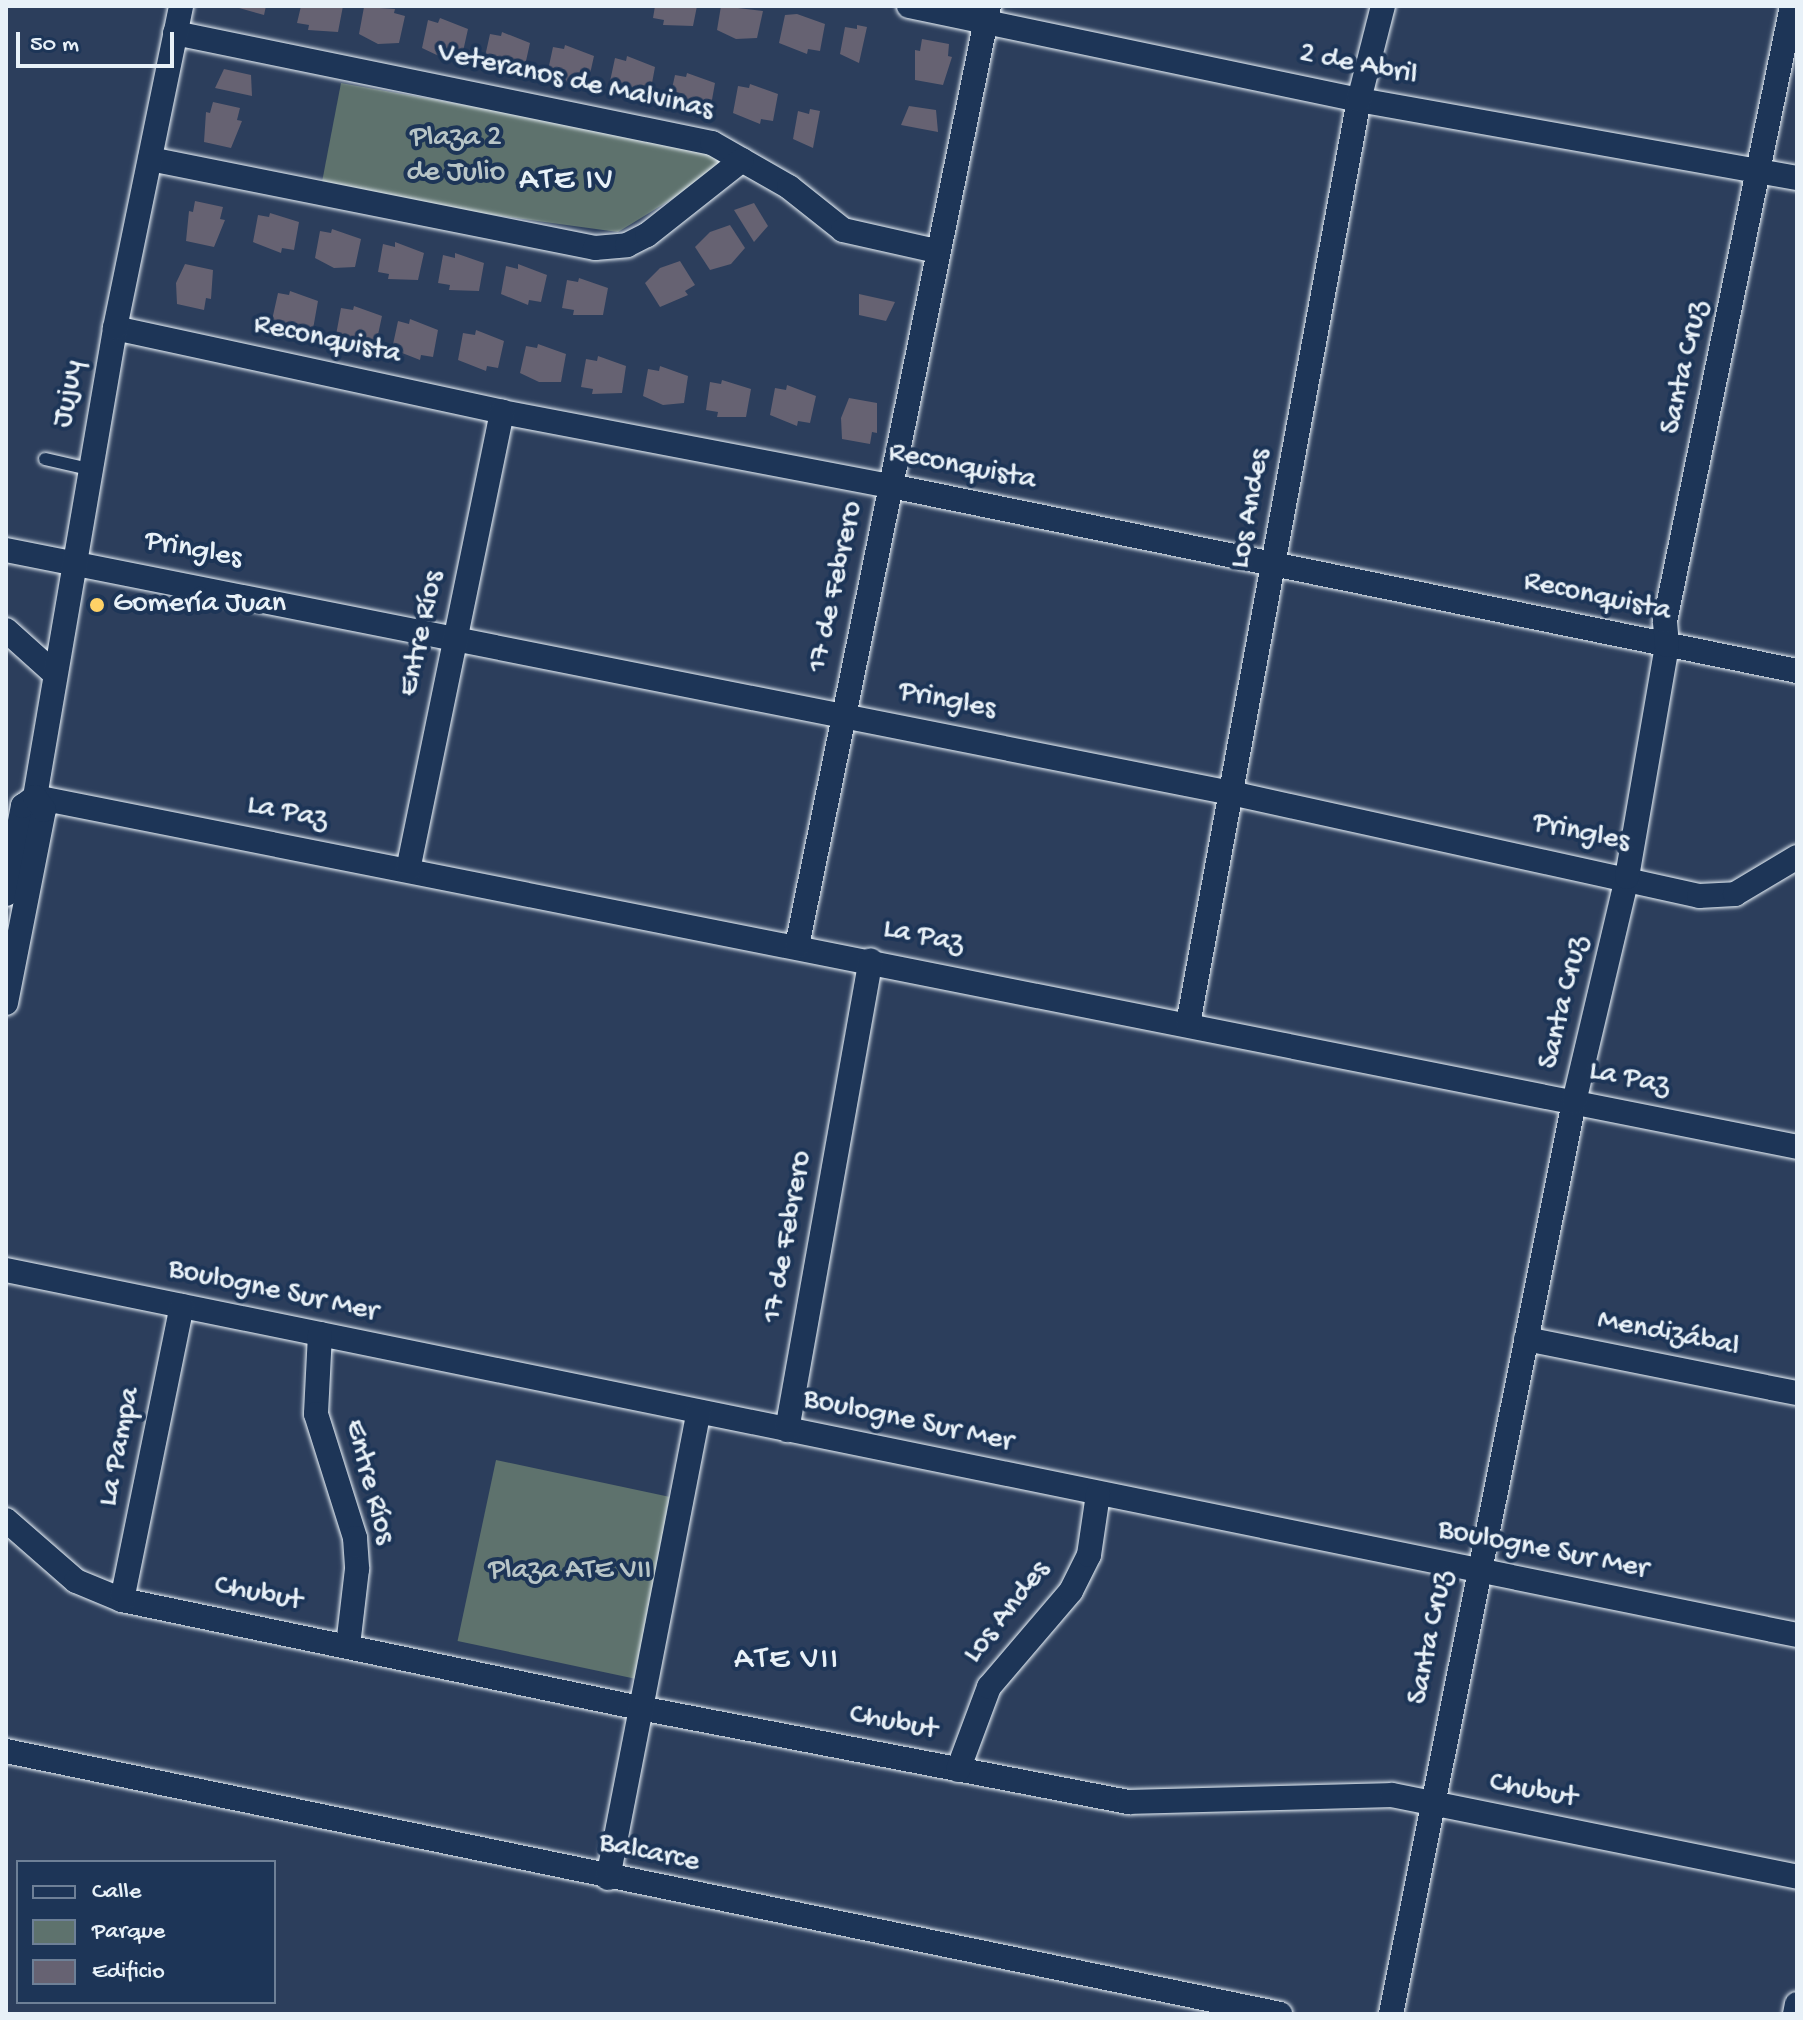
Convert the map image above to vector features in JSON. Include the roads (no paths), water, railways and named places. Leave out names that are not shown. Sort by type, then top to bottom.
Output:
[{"type":"street","name":"Jujuy","points":[[35,797],[115,328],[181,6]]},
{"type":"street","name":"2 de Abril","points":[[909,6],[987,14],[1359,100],[1797,178]]},
{"type":"street","name":"Los Andes","points":[[1188,1024],[1359,100],[1383,6]]},
{"type":"street","name":"Santa Cruz","points":[[1391,2014],[1574,1102],[1627,877],[1667,645],[1665,621],[1792,6]]},
{"type":"street","name":"17 de Febrero","points":[[797,946],[936,251],[987,14]]},
{"type":"street","name":"Veteranos de Malvinas","points":[[175,33],[631,123],[712,143],[789,187],[843,230],[936,251]]},
{"type":"street","points":[[150,159],[595,248],[627,245],[647,235],[742,160]]},
{"type":"street","name":"Reconquista","points":[[115,328],[502,412],[891,486],[1797,671]]},
{"type":"street","name":"Entre Ríos","points":[[408,870],[502,412]]},
{"type":"street","name":"Pringles","points":[[6,550],[73,560],[844,714],[1231,793],[1717,898],[1735,894],[1797,857]]},
{"type":"street","points":[[6,630],[54,673]]},
{"type":"street","points":[[6,894],[23,806],[35,797],[44,810],[6,1003]]},
{"type":"street","name":"La Paz","points":[[35,797],[871,960],[1797,1147]]},
{"type":"street","name":"17 de Febrero","points":[[787,1430],[871,960]]},
{"type":"street","name":"Boulogne Sur Mer","points":[[6,1270],[1797,1635]]},
{"type":"street","name":"La Pampa","points":[[122,1600],[182,1306]]},
{"type":"street","name":"Entre Ríos","points":[[320,1334],[316,1414],[355,1538],[357,1569],[348,1646]]},
{"type":"street","name":"Mendizábal","points":[[1526,1339],[1797,1393]]},
{"type":"street","points":[[608,1878],[699,1412]]},
{"type":"street","name":"Los Andes","points":[[958,1770],[989,1687],[1071,1591],[1089,1555],[1098,1494]]},
{"type":"street","name":"Chubut","points":[[6,1520],[76,1581],[122,1600],[640,1708],[1129,1802],[1392,1795],[1797,1877]]},
{"type":"street","name":"Balcarce","points":[[6,1751],[608,1878],[1280,2014]]},
{"type":"street","points":[[1795,2014],[1797,2004]]},
{"type":"lane","points":[[45,459],[89,469]]},
{"type":"place","name":"Gomería Juan","points":[[97,605]]},
{"type":"district","name":"ATE IV","points":[[567,181]]},
{"type":"district","name":"ATE VII","points":[[787,1660]]},
{"type":"park label","name":"Plaza 2 de Julio","points":[[456,156]]},
{"type":"park label","name":"Plaza ATE VII","points":[[570,1572]]}]
